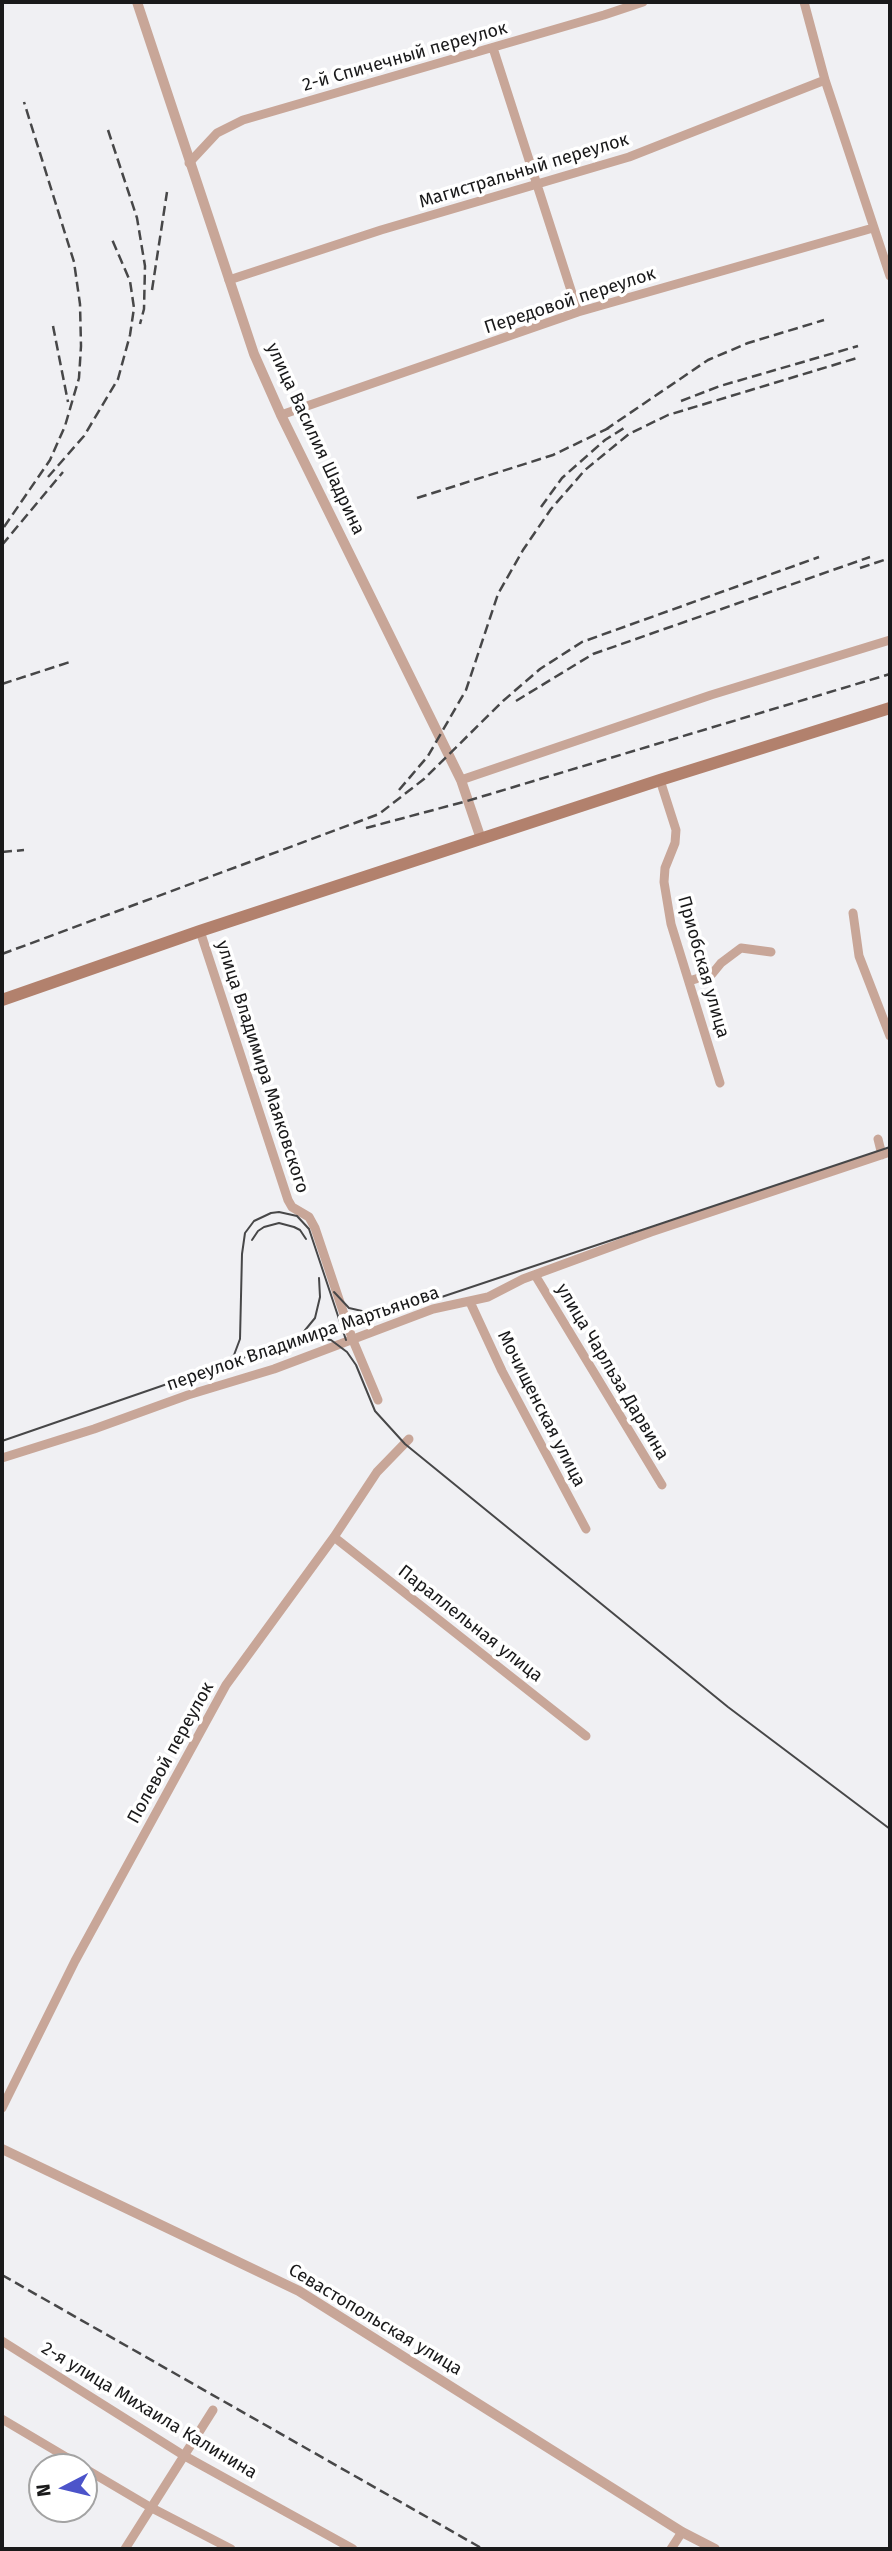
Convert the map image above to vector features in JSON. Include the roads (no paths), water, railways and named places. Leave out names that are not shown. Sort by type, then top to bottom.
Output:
[{"type":"main road","points":[[2,1000],[200,931],[660,780],[890,708]]},
{"type":"street","name":"улица Василия Шадрина","points":[[136,2],[254,354],[281,415],[461,780],[481,839]]},
{"type":"street","name":"2-й Спичечный переулок","points":[[190,163],[217,133],[243,120],[643,2]]},
{"type":"street","points":[[804,2],[825,80],[890,276]]},
{"type":"street","points":[[493,48],[578,312]]},
{"type":"street","name":"Магистральный переулок","points":[[229,280],[406,223],[629,157],[825,80]]},
{"type":"street","name":"Передовой переулок","points":[[281,415],[578,312],[873,228]]},
{"type":"street","points":[[461,780],[710,695],[890,640]]},
{"type":"street","name":"Приобская улица","points":[[660,780],[676,830],[675,843],[665,868],[664,890],[670,924],[720,1083]]},
{"type":"street","points":[[853,913],[859,956],[890,1036]]},
{"type":"street","name":"улица Владимира Маяковского","points":[[200,931],[288,1200],[292,1207],[309,1217],[316,1228],[352,1338],[378,1400]]},
{"type":"street","points":[[689,981],[712,974],[721,963],[741,948],[771,951]]},
{"type":"street","points":[[878,1139],[886,1154]]},
{"type":"street","name":"переулок Владимира Мартьянова","points":[[2,1458],[274,1369],[433,1309],[488,1297],[513,1283],[652,1232],[886,1154]]},
{"type":"street","name":"улица Чарльза Дарвина","points":[[535,1275],[662,1485]]},
{"type":"street","name":"Мочищенская улица","points":[[470,1302],[502,1371],[586,1528]]},
{"type":"street","name":"Полевой переулок","points":[[2,2108],[79,1954],[226,1685],[334,1537],[377,1472],[409,1440]]},
{"type":"street","name":"Параллельная улица","points":[[334,1537],[586,1736]]},
{"type":"street","name":"Севастопольская улица","points":[[2,2148],[299,2291],[682,2532],[715,2549]]},
{"type":"street","name":"2-я улица Михаила Калинина","points":[[2,2341],[183,2455],[353,2549]]},
{"type":"street","points":[[125,2549],[214,2410]]},
{"type":"street","points":[[2,2419],[60,2453]]},
{"type":"street","points":[[98,2475],[150,2507],[231,2549]]},
{"type":"street","points":[[671,2549],[682,2532]]},
{"type":"tram line","points":[[319,1338],[890,1147]]},
{"type":"tram line","points":[[224,1364],[234,1355],[240,1339],[245,1233],[254,1221],[271,1213],[297,1216],[309,1229],[346,1340]]},
{"type":"tram line","points":[[252,1240],[264,1227],[279,1223],[300,1230],[306,1239]]},
{"type":"tram line","points":[[297,1340],[315,1318],[320,1297],[319,1278]]},
{"type":"tram line","points":[[334,1292],[349,1308],[375,1314]]},
{"type":"tram line","points":[[2,1441],[283,1344],[307,1337],[331,1340],[347,1352],[356,1365],[375,1411],[405,1444],[728,1707],[890,1829]]},
{"type":"railway","points":[[4,527],[50,460],[65,426],[79,378],[81,346],[80,304],[74,262],[24,102]]},
{"type":"railway","points":[[108,130],[137,218],[145,266],[144,309],[140,324]]},
{"type":"railway","points":[[152,290],[167,192]]},
{"type":"railway","points":[[48,477],[84,436],[118,379],[130,335],[134,308],[130,281],[111,237]]},
{"type":"railway","points":[[605,430],[708,360],[748,343],[824,320]]},
{"type":"railway","points":[[53,326],[68,402]]},
{"type":"railway","points":[[681,401],[720,386],[858,346]]},
{"type":"railway","points":[[399,790],[428,756],[466,690],[498,594],[523,550],[551,509],[585,470],[629,434],[668,415],[857,358]]},
{"type":"railway","points":[[417,498],[553,455],[611,427]]},
{"type":"railway","points":[[541,507],[562,478],[605,440],[624,428]]},
{"type":"railway","points":[[2,545],[63,472]]},
{"type":"railway","points":[[2,954],[379,814],[424,779],[503,701],[540,669],[582,642],[819,557]]},
{"type":"railway","points":[[516,701],[593,654],[870,557]]},
{"type":"railway","points":[[860,568],[890,558]]},
{"type":"railway","points":[[2,684],[73,661]]},
{"type":"railway","points":[[366,828],[467,801],[890,674]]},
{"type":"railway","points":[[2,852],[24,850]]},
{"type":"railway","points":[[2,2275],[483,2549]]}]
